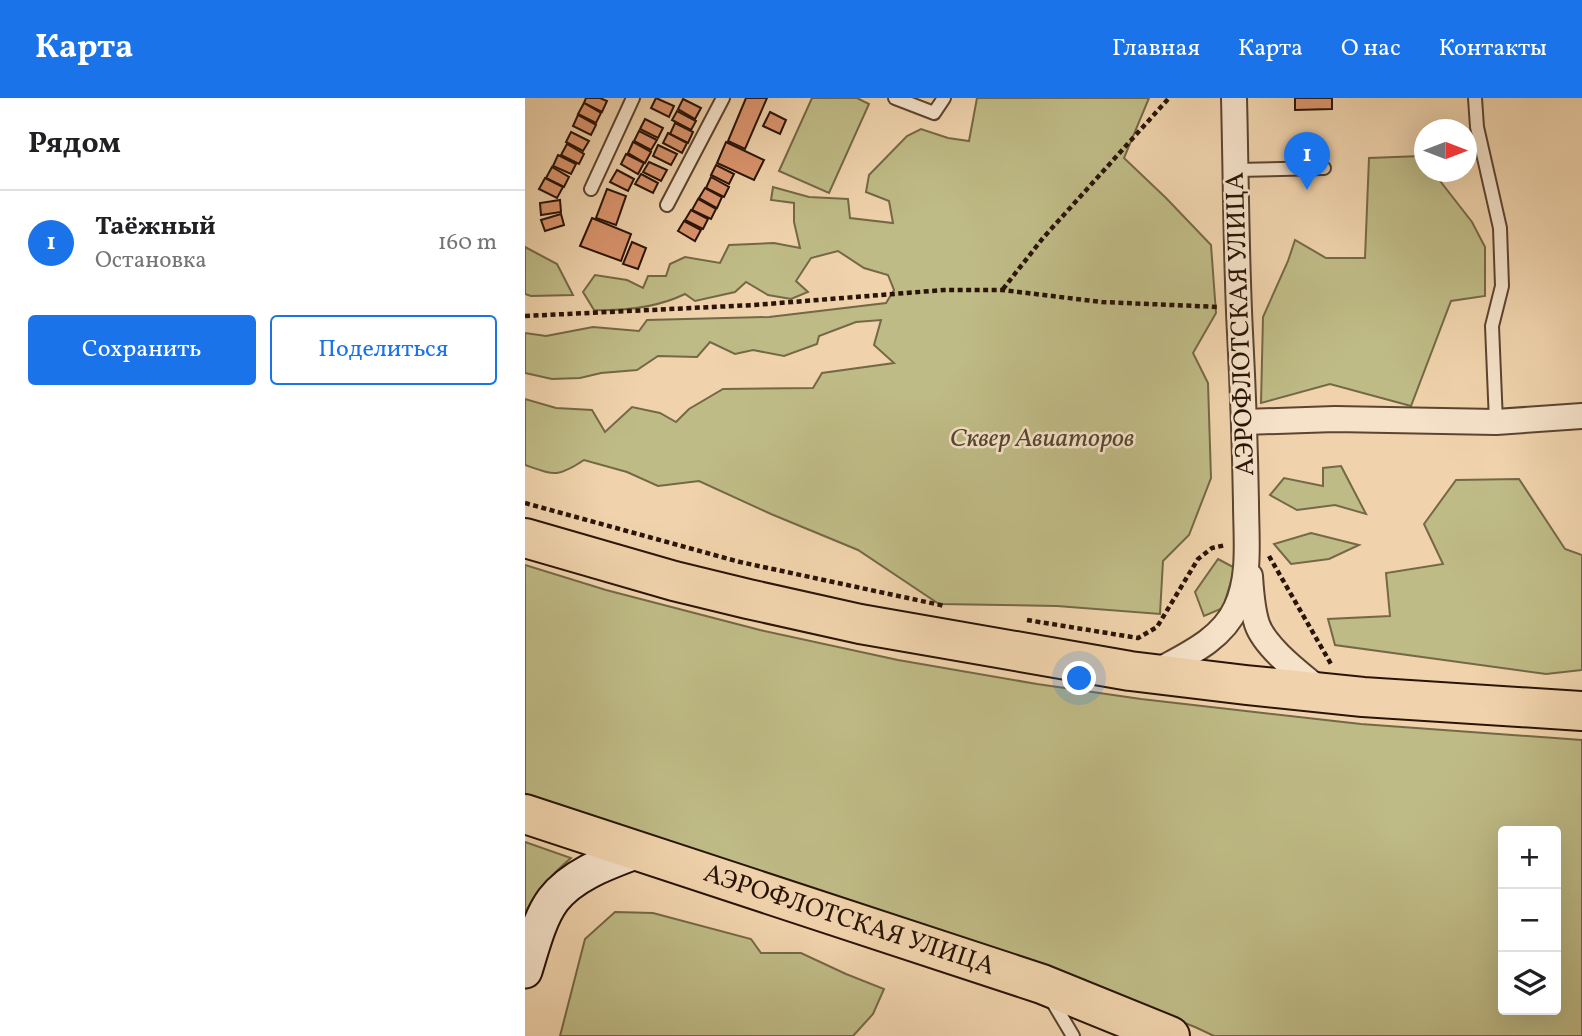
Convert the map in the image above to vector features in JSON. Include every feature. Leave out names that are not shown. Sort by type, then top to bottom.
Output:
[{"type":"main road","points":[[525,538],[674,581],[785,608],[1020,653],[1154,674],[1328,679],[1578,710]]},
{"type":"main road","name":"АЭРОФЛОТСКАЯ УЛИЦА","points":[[525,814],[1042,984],[1170,1036]]},
{"type":"street","name":"АЭРОФЛОТСКАЯ УЛИЦА","points":[[1154,674],[1211,640],[1235,610],[1243,590],[1246,545],[1245,422],[1234,98]]},
{"type":"street","points":[[1245,422],[1335,419],[1496,422],[1582,416]]},
{"type":"street","name":"АЭРОФЛОТСКАЯ УЛИЦА","points":[[1246,545],[1255,613],[1262,635],[1287,662],[1328,679]]},
{"type":"street","points":[[525,971],[537,932],[554,900],[577,878],[638,851]]},
{"type":"lane","points":[[591,188],[633,98]]},
{"type":"lane","points":[[667,205],[723,98]]},
{"type":"lane","points":[[895,98],[934,113],[944,98]]},
{"type":"lane","points":[[1475,98],[1477,127],[1500,228],[1502,286],[1492,326],[1496,422]]},
{"type":"lane","points":[[1236,170],[1325,168]]},
{"type":"lane","points":[[1042,984],[1073,1036]]},
{"type":"path","points":[[1002,289],[1043,238],[1169,98]]},
{"type":"path","points":[[525,317],[754,305],[944,290],[1002,289],[1102,302],[1224,307]]},
{"type":"path","points":[[525,503],[740,562],[949,606]]},
{"type":"path","points":[[1023,619],[1138,638],[1157,627],[1198,559],[1212,548],[1246,545],[1264,547],[1328,679]]},
{"type":"green space","points":[[812,98],[857,98],[869,104],[829,193],[779,171]]},
{"type":"green space","name":"Сквер Авиаторов","points":[[977,98],[1149,98],[1124,158],[1211,245],[1216,313],[1193,353],[1208,383],[1211,478],[1189,535],[1163,561],[1160,614],[1057,606],[939,604],[858,550],[699,481],[658,486],[627,472],[584,460],[567,470],[555,473],[525,465],[525,399],[556,408],[592,410],[605,432],[632,407],[660,413],[676,422],[689,409],[723,389],[813,388],[822,373],[894,363],[874,345],[881,320],[856,322],[819,336],[817,344],[784,356],[753,350],[735,354],[710,342],[697,357],[658,356],[637,370],[552,379],[525,373],[525,333],[546,336],[593,327],[639,331],[647,320],[769,317],[886,303],[894,290],[888,275],[864,268],[838,251],[811,258],[796,281],[808,292],[791,299],[768,295],[746,282],[735,292],[695,301],[685,294],[641,308],[594,310],[583,292],[595,275],[627,280],[643,288],[648,276],[666,276],[670,264],[685,257],[720,263],[729,245],[774,243],[800,248],[794,222],[794,203],[771,200],[773,187],[809,197],[848,199],[850,218],[893,223],[889,201],[866,192],[869,175],[907,136],[921,129],[948,138],[969,141]]},
{"type":"green space","points":[[1414,156],[1414,182],[1441,182],[1472,222],[1485,247],[1485,296],[1451,301],[1411,406],[1330,384],[1261,403],[1263,317],[1295,240],[1326,258],[1365,258],[1369,158]]},
{"type":"green space","points":[[525,247],[557,264],[573,295],[525,294]]},
{"type":"green space","points":[[1341,466],[1366,514],[1335,505],[1297,510],[1270,495],[1284,478],[1323,486],[1323,468]]},
{"type":"green space","points":[[1519,479],[1565,549],[1582,555],[1582,670],[1546,674],[1335,645],[1328,619],[1390,616],[1386,573],[1443,564],[1424,524],[1456,480]]},
{"type":"green space","points":[[1311,533],[1359,545],[1329,559],[1291,564],[1274,544]]},
{"type":"green space","points":[[1218,559],[1235,568],[1223,608],[1204,616],[1195,592]]},
{"type":"green space","points":[[525,565],[606,590],[760,630],[898,660],[1037,684],[1141,699],[1361,724],[1582,740],[1582,1036],[1214,1036],[1082,983],[525,794]]},
{"type":"green space","points":[[525,842],[571,858],[545,883],[525,913]]},
{"type":"green space","points":[[615,912],[653,913],[751,939],[761,953],[801,953],[884,989],[873,1014],[853,1036],[560,1036],[585,939]]},
{"type":"building","points":[[586,98],[607,101],[602,112],[584,103]]},
{"type":"building","points":[[656,98],[674,106],[669,117],[651,108]]},
{"type":"building","points":[[746,98],[767,98],[745,149],[728,141]]},
{"type":"building","points":[[1295,98],[1332,98],[1332,109],[1295,110]]},
{"type":"building","points":[[683,99],[701,108],[695,119],[678,109]]},
{"type":"building","points":[[584,103],[601,113],[596,123],[578,114]]},
{"type":"building","points":[[677,111],[696,121],[691,130],[672,120]]},
{"type":"building","points":[[770,112],[786,120],[780,134],[763,126]]},
{"type":"building","points":[[578,115],[596,125],[591,135],[573,126]]},
{"type":"building","points":[[645,119],[663,128],[658,138],[640,129]]},
{"type":"building","points":[[675,123],[693,132],[688,143],[670,134]]},
{"type":"building","points":[[639,131],[657,140],[651,150],[634,141]]},
{"type":"building","points":[[571,132],[589,141],[583,151],[566,142]]},
{"type":"building","points":[[668,133],[687,143],[682,153],[663,143]]},
{"type":"building","points":[[633,142],[651,152],[645,163],[628,153]]},
{"type":"building","points":[[726,142],[764,160],[754,180],[717,163]]},
{"type":"building","points":[[567,144],[584,154],[579,164],[561,155]]},
{"type":"building","points":[[658,145],[677,154],[671,165],[653,156]]},
{"type":"building","points":[[626,154],[644,163],[638,174],[621,164]]},
{"type":"building","points":[[558,155],[576,164],[571,174],[553,166]]},
{"type":"building","points":[[649,162],[667,170],[661,181],[643,172]]},
{"type":"building","points":[[716,165],[734,174],[729,184],[711,175]]},
{"type":"building","points":[[552,167],[569,177],[564,187],[546,178]]},
{"type":"building","points":[[617,170],[634,179],[628,191],[610,182]]},
{"type":"building","points":[[641,174],[658,183],[653,193],[635,184]]},
{"type":"building","points":[[711,177],[729,187],[724,197],[706,188]]},
{"type":"building","points":[[545,178],[563,187],[557,198],[539,189]]},
{"type":"building","points":[[705,188],[722,197],[717,208],[699,198]]},
{"type":"building","points":[[607,189],[626,196],[616,225],[596,218]]},
{"type":"building","points":[[698,199],[716,209],[711,219],[692,210]]},
{"type":"building","points":[[560,200],[561,212],[541,215],[540,203]]},
{"type":"building","points":[[691,210],[708,219],[703,229],[685,220]]},
{"type":"building","points":[[561,214],[564,225],[545,231],[541,220]]},
{"type":"building","points":[[592,218],[631,234],[621,261],[580,246]]},
{"type":"building","points":[[684,221],[701,230],[695,241],[678,231]]},
{"type":"building","points":[[632,242],[646,248],[638,269],[623,264]]},
{"type":"place","name":"Таёжный","points":[[1307,190]]}]
